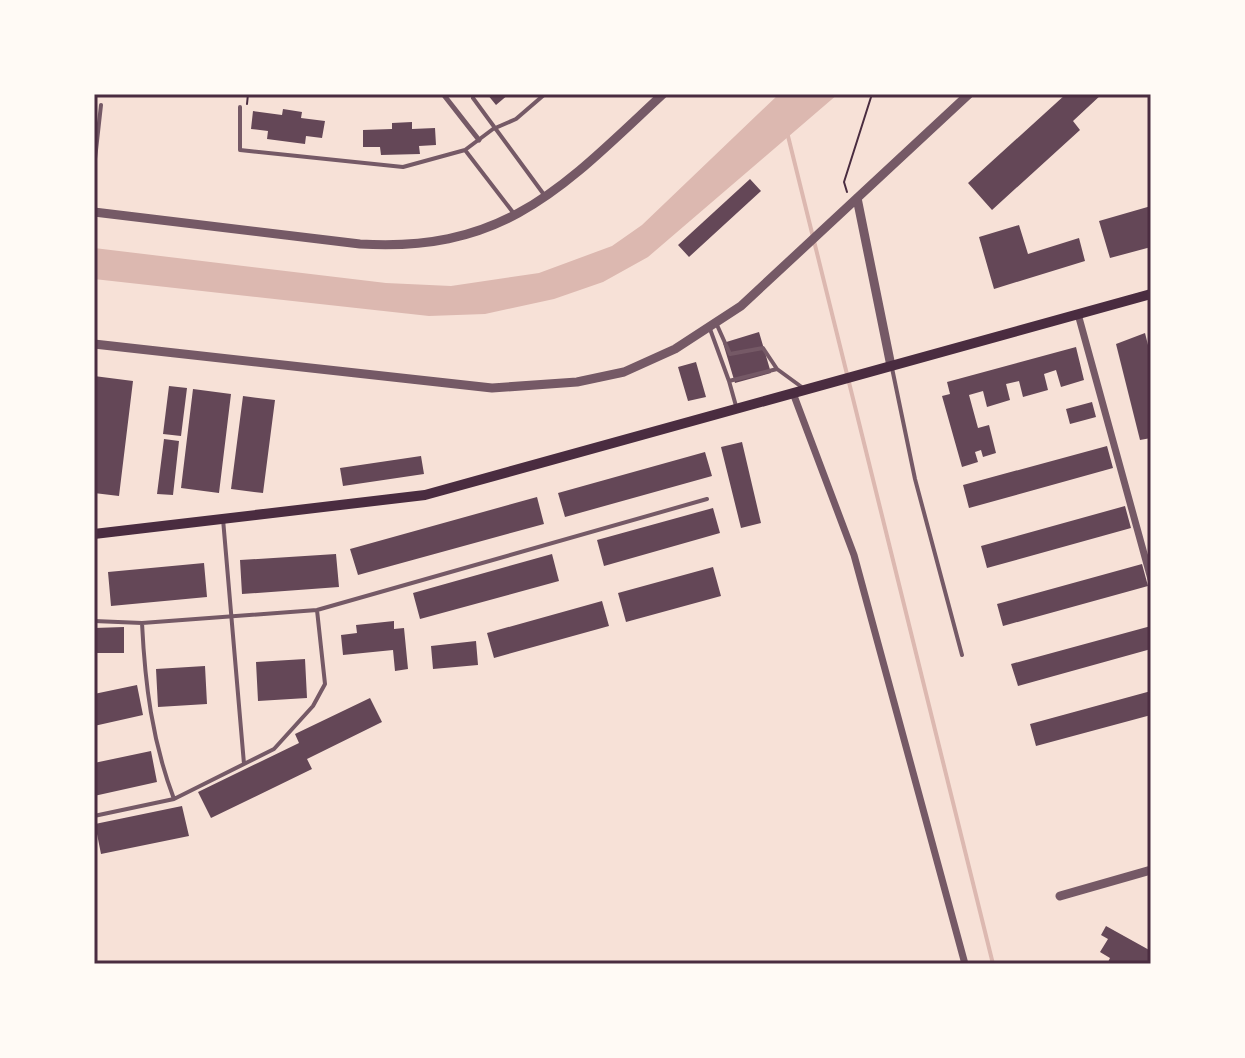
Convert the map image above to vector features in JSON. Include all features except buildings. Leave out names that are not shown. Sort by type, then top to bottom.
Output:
[{"type":"main road","points":[[94,534],[425,495],[1151,294]]},
{"type":"street","points":[[443,94],[479,140]]},
{"type":"street","points":[[94,212],[399,246],[462,237],[516,216],[547,198],[572,179],[663,94]]},
{"type":"street","points":[[94,344],[492,388],[545,387],[624,372],[675,349],[741,306],[969,94]]},
{"type":"street","points":[[853,202],[886,367]]},
{"type":"street","points":[[1078,314],[1151,579]]},
{"type":"street","points":[[793,393],[854,555],[965,964]]},
{"type":"street","points":[[1060,896],[1151,870]]},
{"type":"lane","points":[[240,107],[240,150],[403,167],[465,150],[493,129],[516,119],[545,94]]},
{"type":"lane","points":[[473,98],[547,198]]},
{"type":"lane","points":[[94,168],[101,105]]},
{"type":"lane","points":[[465,150],[516,216]]},
{"type":"lane","points":[[713,324],[730,354],[763,348],[777,369],[805,389]]},
{"type":"lane","points":[[713,324],[736,409]]},
{"type":"lane","points":[[886,367],[962,655]]},
{"type":"lane","points":[[729,381],[777,369]]},
{"type":"lane","points":[[94,621],[142,623],[317,610],[707,499]]},
{"type":"lane","points":[[223,519],[244,764]]},
{"type":"lane","points":[[94,816],[174,799],[274,749],[313,706],[325,684],[317,610]]},
{"type":"lane","points":[[142,623],[145,681],[154,737],[174,799]]},
{"type":"path","points":[[853,202],[844,182],[872,94]]},
{"type":"shaded area","points":[[779,94],[838,94],[648,257],[603,282],[554,299],[485,314],[429,316],[94,279],[94,248],[386,283],[451,286],[539,273],[612,246],[642,225]]},
{"type":"waterway","points":[[787,132],[993,964]]}]
